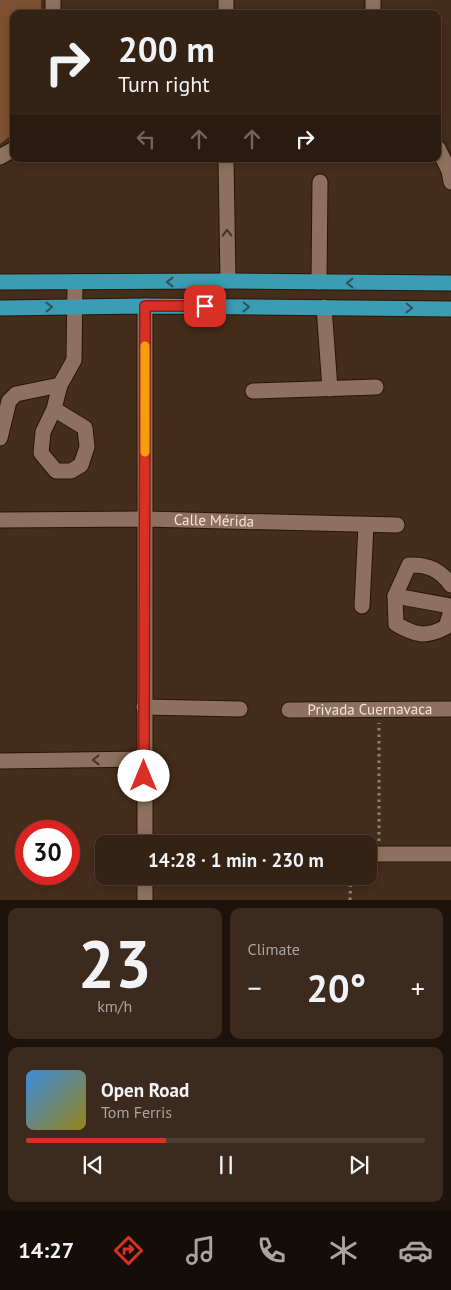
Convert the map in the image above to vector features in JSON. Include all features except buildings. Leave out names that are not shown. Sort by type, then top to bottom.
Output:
[{"type":"main road","points":[[0,282],[228,281],[451,283]]},
{"type":"main road","points":[[0,308],[145,306],[451,309]]},
{"type":"street","points":[[441,154],[449,171],[451,182]]},
{"type":"street","points":[[226,162],[228,281]]},
{"type":"street","points":[[319,282],[320,182]]},
{"type":"street","points":[[54,409],[60,385],[74,360],[75,282]]},
{"type":"street","points":[[145,306],[145,835]]},
{"type":"street","points":[[324,307],[330,389]]},
{"type":"street","points":[[0,438],[9,401],[16,394],[60,385]]},
{"type":"street","points":[[253,391],[376,387]]},
{"type":"street","name":"Calle Mérida","points":[[0,520],[145,519],[397,525]]},
{"type":"street","points":[[362,606],[366,525]]},
{"type":"street","points":[[451,585],[443,575],[422,564],[409,565],[395,596],[396,624],[412,634],[436,632],[446,627],[451,611]]},
{"type":"street","points":[[395,596],[451,606]]},
{"type":"street","points":[[144,708],[240,708]]},
{"type":"street","name":"Privada Cuernavaca","points":[[289,710],[451,709]]},
{"type":"street","points":[[0,761],[144,759]]},
{"type":"street","points":[[377,854],[451,854]]},
{"type":"street","points":[[145,885],[146,900]]},
{"type":"path","points":[[375,835],[379,710]]},
{"type":"path","points":[[350,900],[351,885]]},
{"type":"shaded area","points":[[0,0],[41,0],[41,10],[10,10],[10,136],[0,144]]},
{"type":"slow traffic","points":[[145,346],[145,452]]},
{"type":"route","points":[[144,776],[145,306],[205,306]]}]
